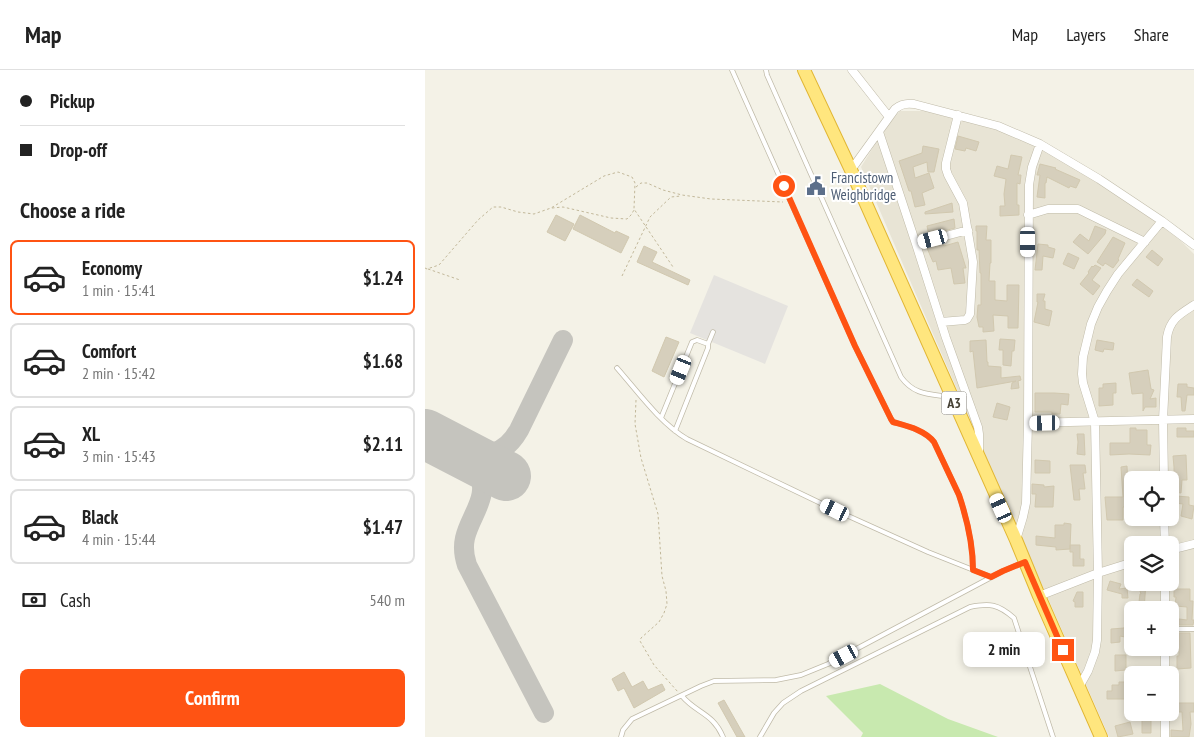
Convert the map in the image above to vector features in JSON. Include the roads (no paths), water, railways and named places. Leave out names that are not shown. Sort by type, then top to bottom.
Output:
[{"type":"highway","name":"A3","points":[[804,70],[851,170],[951,398],[1016,540],[1101,737]]},
{"type":"street","points":[[852,70],[889,117]]},
{"type":"street","points":[[851,170],[889,117],[900,105],[906,103],[914,104],[998,126],[1040,144],[1099,179],[1194,245]]},
{"type":"street","points":[[941,322],[965,320],[969,316],[973,267],[963,203],[946,169],[946,162],[958,115]]},
{"type":"street","points":[[879,132],[977,427],[979,434],[979,460]]},
{"type":"street","points":[[1016,540],[1026,503],[1028,215],[1030,176],[1040,144]]},
{"type":"street","points":[[1028,215],[1048,209],[1078,210],[1145,242]]},
{"type":"street","points":[[1079,687],[1090,666],[1097,640],[1098,573],[1095,422],[1081,374],[1083,357],[1091,324],[1098,306],[1119,274],[1161,221]]},
{"type":"street","points":[[916,244],[967,230]]},
{"type":"street","points":[[1164,471],[1163,420],[1168,331],[1174,319],[1194,304]]},
{"type":"street","points":[[1028,423],[1194,419]]},
{"type":"street","points":[[1179,548],[1194,544]]},
{"type":"street","points":[[1039,596],[1124,565]]},
{"type":"street","points":[[1165,721],[1165,737]]},
{"type":"lane","points":[[732,70],[855,346],[891,419],[893,422],[925,433],[934,442],[962,503],[971,545],[973,570]]},
{"type":"lane","points":[[766,70],[901,378],[907,385],[921,393],[951,398]]},
{"type":"lane","points":[[675,431],[713,332]]},
{"type":"lane","points":[[661,418],[692,342],[697,340],[708,344]]},
{"type":"lane","points":[[617,368],[661,418],[675,431],[693,442],[835,510],[928,552],[991,577]]},
{"type":"lane","points":[[621,737],[623,730],[632,719],[701,686],[714,682],[776,680],[801,675],[828,664],[991,577],[1025,562]]},
{"type":"lane","points":[[760,737],[774,713],[783,703],[801,692],[970,607],[985,604],[1006,611],[1014,618],[1053,737]]},
{"type":"lane","points":[[1179,628],[1194,628]]},
{"type":"lane","points":[[682,696],[687,702],[712,719],[723,737]]},
{"type":"place","name":"Francistown Weighbridge","points":[[816,186]]}]
